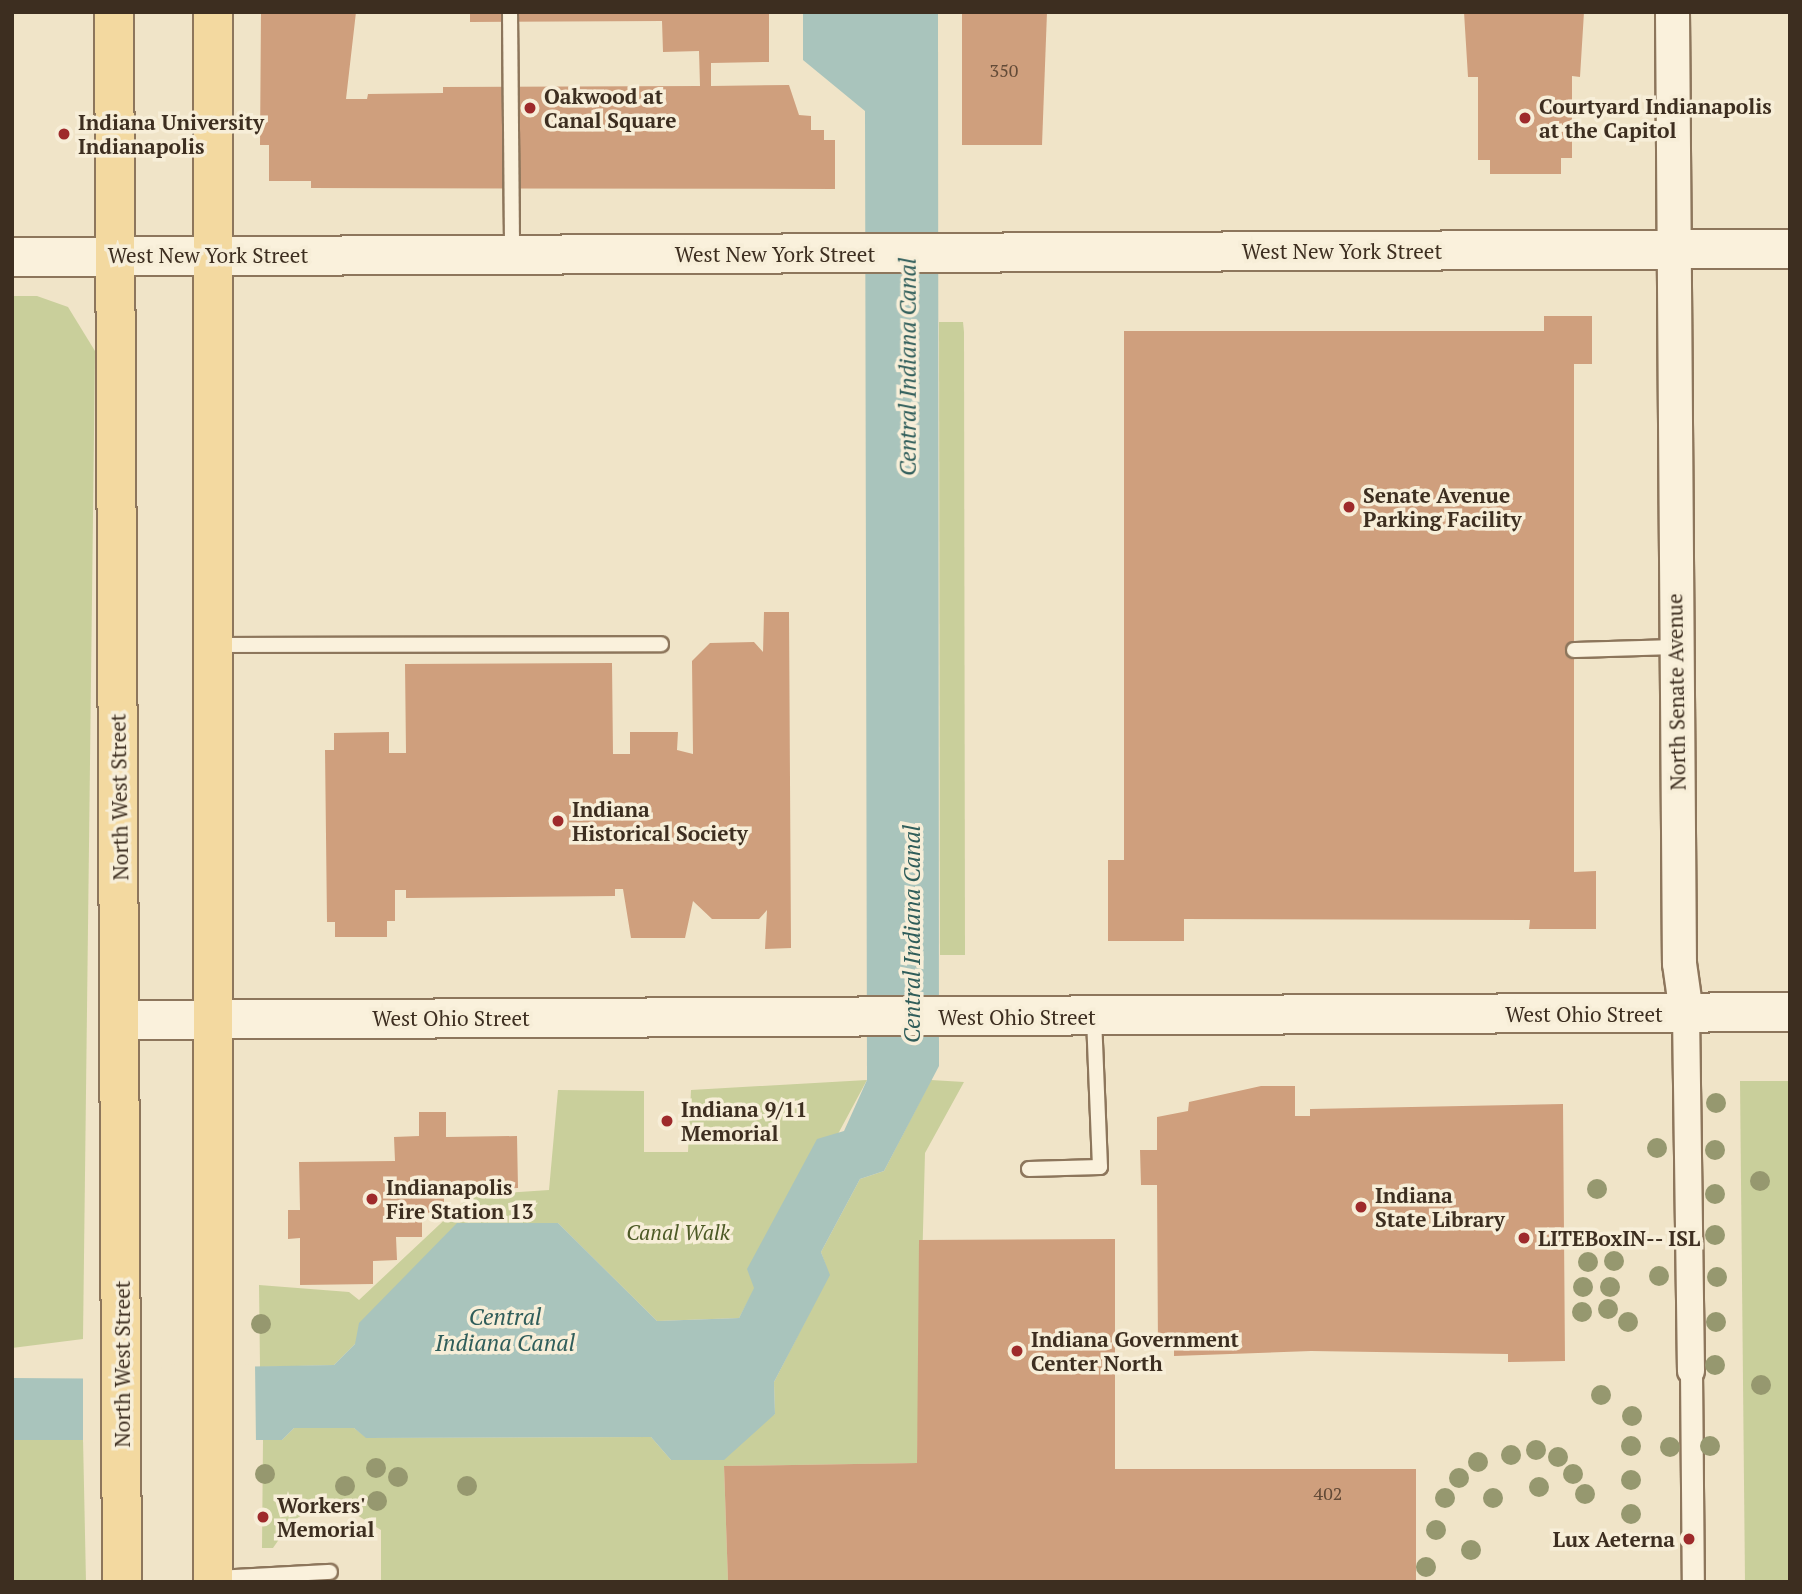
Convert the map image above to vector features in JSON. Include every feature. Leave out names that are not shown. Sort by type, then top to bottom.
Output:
[{"type":"main road","name":"North West Street","points":[[114,12],[122,1582]]},
{"type":"main road","points":[[213,12],[216,645],[209,1019],[213,1580]]},
{"type":"main road","name":"West New York Street","points":[[12,257],[215,254],[512,256],[1673,252],[1790,249]]},
{"type":"main road","name":"West Ohio Street","points":[[119,1020],[821,1019],[1790,1012]]},
{"type":"street","name":"North Senate Avenue","points":[[1672,12],[1679,963],[1686,1013],[1691,1371]]},
{"type":"street","points":[[1691,1371],[1693,1582]]},
{"type":"lane","points":[[510,12],[512,256]]},
{"type":"lane","points":[[216,645],[661,644]]},
{"type":"lane","points":[[1574,650],[1676,647]]},
{"type":"lane","points":[[1029,1169],[1100,1167],[1094,1017]]},
{"type":"lane","points":[[213,1580],[330,1572]]},
{"type":"green space","points":[[12,296],[37,296],[68,307],[95,351],[83,1339],[12,1348]]},
{"type":"green space","points":[[939,322],[963,322],[964,332],[965,955],[940,955]]},
{"type":"green space","name":"Canal Walk","points":[[867,1080],[739,1318],[657,1321],[558,1223],[355,1344],[334,1365],[260,1367],[259,1285],[349,1292],[359,1300],[471,1195],[549,1190],[558,1090],[644,1091],[644,1152],[688,1152],[691,1090]]},
{"type":"green space","points":[[931,1080],[964,1082],[925,1153],[917,1463],[724,1466],[728,1582],[381,1582],[381,1530],[341,1505],[313,1508],[291,1522],[273,1548],[262,1548],[263,1440],[282,1440],[294,1428],[354,1428],[367,1438],[651,1437],[671,1460],[775,1414],[774,1382],[829,1275],[821,1252],[860,1179],[884,1171]]},
{"type":"green space","points":[[1740,1081],[1790,1081],[1790,1582],[1745,1582]]},
{"type":"green space","points":[[83,1438],[86,1582],[12,1582],[12,1439]]},
{"type":"water","name":"Central Indiana Canal","points":[[803,12],[938,12],[939,1066],[884,1171],[860,1179],[821,1252],[830,1275],[774,1382],[775,1414],[724,1460],[671,1460],[651,1437],[366,1438],[354,1428],[294,1428],[282,1440],[12,1440],[12,1378],[156,1379],[166,1368],[334,1365],[355,1344],[359,1323],[457,1223],[558,1223],[657,1321],[739,1318],[754,1288],[747,1269],[817,1139],[844,1131],[867,1080],[865,111],[803,60]]},
{"type":"pier","points":[[255,1364],[256,1443],[83,1442],[83,1375],[154,1375],[165,1365]]},
{"type":"building","name":"Oakwood at Canal Square","points":[[261,12],[356,12],[346,99],[367,99],[368,94],[443,93],[443,87],[700,86],[699,51],[663,52],[662,21],[470,22],[470,12],[769,12],[769,62],[711,63],[711,86],[789,85],[799,115],[811,116],[811,130],[824,130],[824,140],[835,140],[835,189],[311,188],[311,181],[269,181],[269,145],[260,145]]},
{"type":"building","points":[[962,12],[1047,12],[1042,145],[962,145]]},
{"type":"building","name":"Courtyard Indianapolis at the Capitol","points":[[1464,12],[1584,12],[1580,77],[1572,76],[1572,158],[1561,158],[1561,174],[1490,174],[1490,160],[1478,160],[1478,77],[1468,77]]},
{"type":"building","name":"Senate Avenue Parking Facility","points":[[1544,316],[1592,316],[1592,364],[1574,364],[1574,872],[1596,871],[1596,929],[1529,929],[1530,920],[1184,919],[1184,941],[1108,941],[1108,860],[1124,860],[1124,331],[1544,331]]},
{"type":"building","name":"Indiana Historical Society","points":[[764,612],[789,612],[791,948],[765,949],[767,910],[759,919],[712,919],[693,901],[685,938],[631,938],[623,889],[615,889],[615,896],[406,898],[406,890],[395,890],[395,921],[387,921],[387,937],[335,937],[335,922],[327,922],[325,750],[334,750],[334,733],[389,732],[389,753],[406,753],[405,664],[612,663],[613,754],[630,754],[630,732],[678,732],[677,750],[693,754],[692,661],[710,643],[754,642],[763,652]]},
{"type":"building","name":"Indiana State Library","points":[[1261,1086],[1295,1086],[1295,1116],[1310,1116],[1310,1109],[1563,1104],[1565,1361],[1508,1362],[1508,1354],[1311,1351],[1174,1356],[1174,1349],[1158,1350],[1157,1185],[1141,1185],[1140,1150],[1157,1150],[1157,1117],[1188,1111],[1189,1102]]},
{"type":"building","name":"Indianapolis Fire Station 13","points":[[419,1112],[446,1112],[446,1137],[517,1136],[518,1188],[444,1189],[444,1212],[422,1213],[422,1237],[396,1237],[397,1260],[373,1261],[373,1284],[300,1285],[300,1238],[288,1239],[288,1210],[300,1210],[299,1162],[395,1161],[394,1137],[419,1136]]},
{"type":"building","name":"Indiana Government Center North","points":[[1115,1239],[1115,1469],[1416,1469],[1416,1582],[728,1582],[724,1466],[917,1463],[919,1240]]},
{"type":"place","name":"Oakwood at Canal Square","points":[[530,108]]},
{"type":"place","name":"Courtyard Indianapolis at the Capitol","points":[[1525,118]]},
{"type":"place","name":"Indiana University Indianapolis","points":[[64,134]]},
{"type":"place","name":"Senate Avenue Parking Facility","points":[[1349,507]]},
{"type":"place","name":"Indiana Historical Society","points":[[558,821]]},
{"type":"place","name":"Indiana 9/11 Memorial","points":[[667,1121]]},
{"type":"place","name":"Indianapolis Fire Station 13","points":[[372,1199]]},
{"type":"place","name":"Indiana State Library","points":[[1361,1207]]},
{"type":"place","name":"LITEBoxIN-- ISL","points":[[1524,1238]]},
{"type":"place","name":"Indiana Government Center North","points":[[1017,1351]]},
{"type":"place","name":"Workers' Memorial","points":[[263,1517]]},
{"type":"place","name":"Lux Aeterna","points":[[1689,1539]]}]
